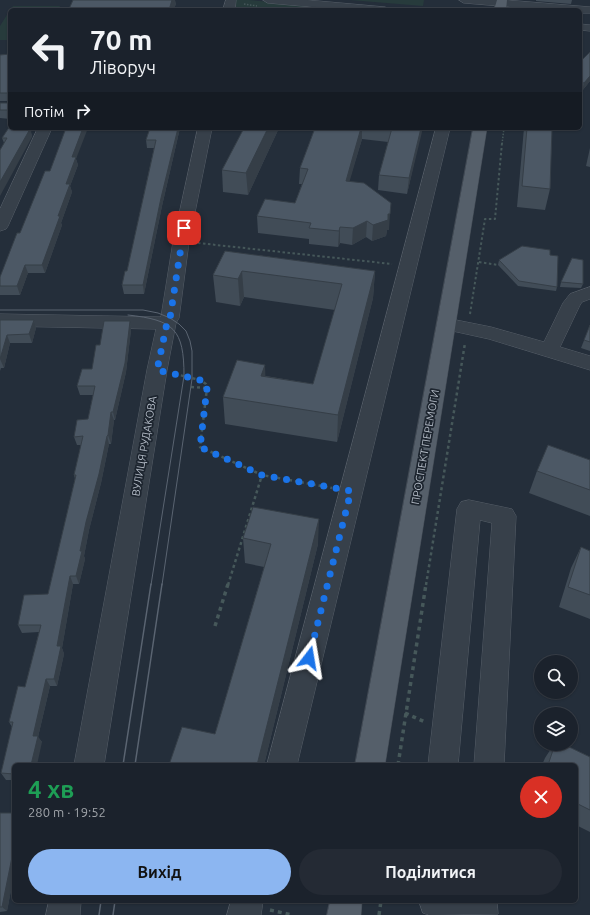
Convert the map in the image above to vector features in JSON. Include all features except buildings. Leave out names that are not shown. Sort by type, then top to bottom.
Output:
[{"type":"main road","name":"ПРОСПЕКТ ПЕРЕМОГИ","points":[[370,763],[480,130]]},
{"type":"main road","points":[[344,915],[346,903]]},
{"type":"street","points":[[268,0],[309,7],[334,8]]},
{"type":"street","points":[[464,0],[560,8]]},
{"type":"street","points":[[0,226],[44,130]]},
{"type":"street","name":"ВУЛИЦЯ РУДАКОВА","points":[[89,763],[157,370],[167,323],[170,318],[181,242],[205,130]]},
{"type":"street","points":[[283,763],[442,130]]},
{"type":"street","points":[[549,351],[572,303],[576,298],[590,293]]},
{"type":"street","points":[[0,320],[167,323]]},
{"type":"street","points":[[446,324],[490,333],[590,363]]},
{"type":"street","points":[[443,763],[470,509],[504,516],[489,763]]},
{"type":"street","points":[[63,915],[65,903]]},
{"type":"street","points":[[244,915],[247,903]]},
{"type":"street","points":[[428,915],[429,903]]},
{"type":"street","points":[[442,903],[481,914],[482,903]]},
{"type":"path","points":[[398,763],[405,712],[485,219],[494,219],[504,130]]},
{"type":"path","points":[[181,242],[408,265]]},
{"type":"path","points":[[479,262],[498,265]]},
{"type":"path","points":[[157,370],[200,380],[206,384],[207,388],[200,447],[262,475],[351,491]]},
{"type":"path","points":[[190,387],[207,388]]},
{"type":"path","points":[[215,626],[262,475]]},
{"type":"path","points":[[379,915],[381,903]]},
{"type":"green space","points":[[228,0],[249,0],[341,8],[226,8]]},
{"type":"green space","points":[[350,0],[424,0],[423,6]]},
{"type":"green space","points":[[13,6],[60,6],[59,8],[12,8]]},
{"type":"green space","points":[[8,13],[8,40],[0,40],[0,26]]},
{"type":"tram line","points":[[0,310],[143,310],[158,313],[170,318],[186,331],[192,351],[192,379],[162,585]]},
{"type":"tram line","points":[[128,315],[144,317],[166,324],[178,337],[182,347],[184,376],[151,585]]},
{"type":"tram line","points":[[123,763],[151,584]]},
{"type":"tram line","points":[[135,763],[162,584]]},
{"type":"tram line","points":[[99,915],[101,903]]},
{"type":"tram line","points":[[113,915],[115,903]]},
{"type":"route","points":[[184,228],[170,318],[167,323],[157,370],[200,380],[206,384],[207,388],[200,447],[262,475],[351,491],[309,658]]}]
